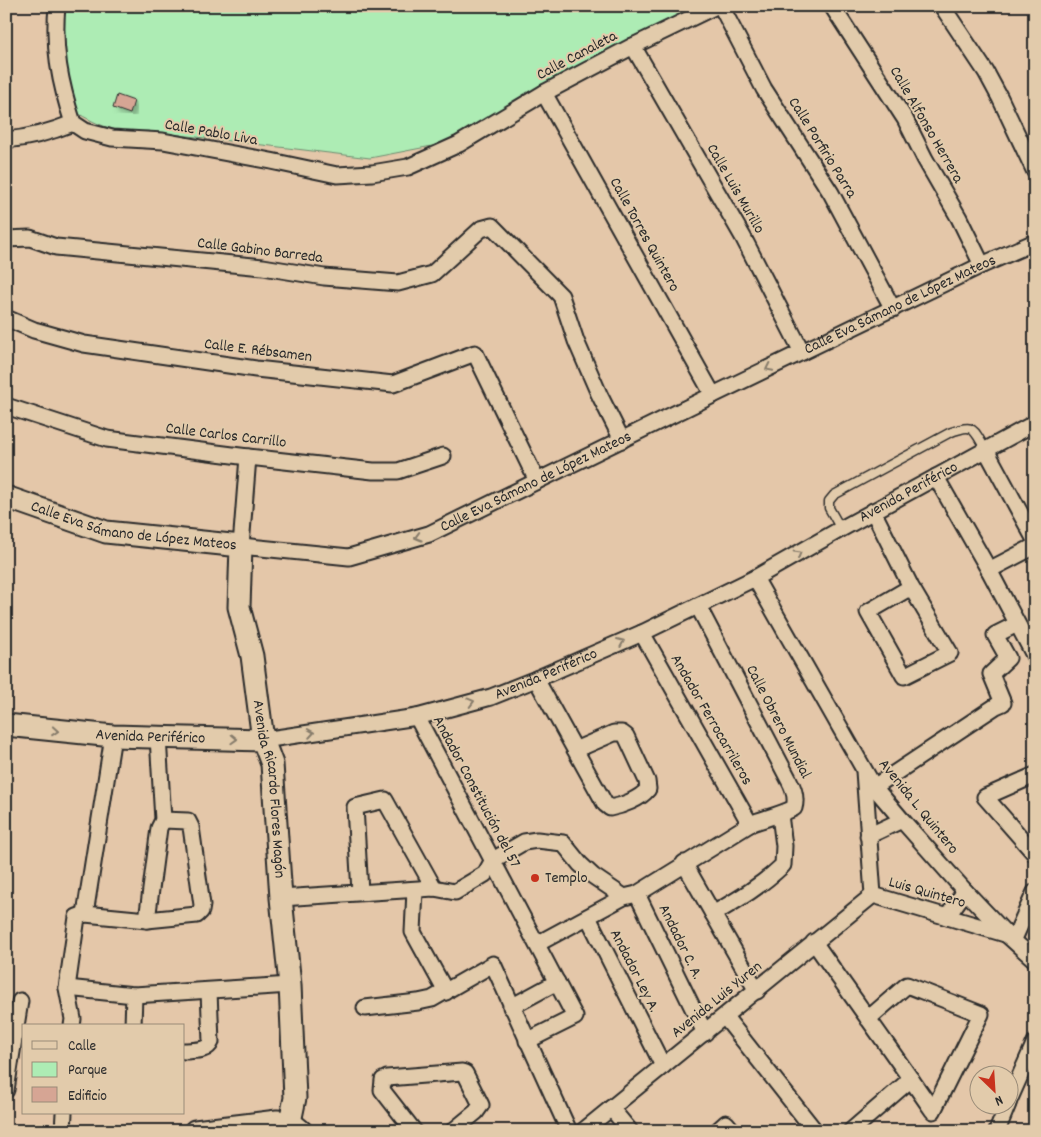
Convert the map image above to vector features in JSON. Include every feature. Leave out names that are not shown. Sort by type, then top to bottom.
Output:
[{"type":"street","points":[[6,140],[26,138],[73,124],[64,95],[58,65],[56,42],[57,6]]},
{"type":"street","name":"Calle Canaleta","points":[[459,144],[544,93],[633,46],[716,6]]},
{"type":"street","name":"Calle Porfirio Parra","points":[[721,6],[764,89],[831,193],[893,309]]},
{"type":"street","name":"Calle Alfonso Herrera","points":[[832,6],[905,119],[925,159],[959,218],[982,265]]},
{"type":"street","points":[[942,6],[986,72],[1035,172]]},
{"type":"street","name":"Calle Luis Murillo","points":[[633,46],[743,237],[802,352]]},
{"type":"street","name":"Calle Torres Quintero","points":[[544,93],[713,395]]},
{"type":"street","name":"Calle Pablo Liva","points":[[73,124],[85,131],[112,138],[163,141],[271,161],[337,176],[408,167],[459,144]]},
{"type":"street","name":"Calle Gabino Barreda","points":[[6,239],[30,238],[56,247],[263,267],[324,277],[398,283],[432,274],[481,229],[492,226],[561,296],[576,341],[622,440]]},
{"type":"street","name":"Calle Eva Sámano de López Mateos","points":[[6,497],[106,532],[349,557],[429,534],[982,265],[1035,242]]},
{"type":"street","name":"Calle E. Rébsamen","points":[[6,318],[34,330],[84,344],[256,369],[393,384],[475,353],[537,481]]},
{"type":"street","name":"Calle Carlos Carrillo","points":[[6,406],[66,427],[108,439],[248,457],[373,471],[398,471],[443,456]]},
{"type":"street","name":"Avenida Periférico","points":[[6,726],[113,736],[263,740],[417,716],[491,697],[642,633],[756,578],[936,476],[1034,427]]},
{"type":"street","points":[[986,450],[1035,540]]},
{"type":"street","name":"Avenida Ricardo Flores Magón","points":[[248,457],[238,608],[252,656],[263,740],[272,764],[281,898],[290,985],[296,1126]]},
{"type":"street","points":[[936,476],[1035,657]]},
{"type":"street","points":[[873,511],[912,587],[950,653],[904,676],[868,612],[912,587]]},
{"type":"street","points":[[989,570],[1035,546]]},
{"type":"street","name":"Avenida L. Quintero","points":[[756,578],[874,787],[965,891],[1035,960]]},
{"type":"street","name":"Calle Obrero Mundial","points":[[537,944],[631,895],[750,824],[767,817],[780,815],[794,808],[796,802],[794,790],[698,606]]},
{"type":"street","points":[[874,787],[996,706],[1004,703],[991,674],[1008,658],[995,635],[1017,624]]},
{"type":"street","name":"Andador Ferrocarrileros","points":[[642,633],[750,824]]},
{"type":"street","points":[[536,679],[575,750],[605,804],[610,808],[616,807],[644,794],[648,789],[647,782],[626,736],[622,732],[575,750]]},
{"type":"street","name":"Andador Constitución del 57","points":[[417,716],[575,1016],[527,1041]]},
{"type":"street","points":[[85,914],[113,736]]},
{"type":"street","points":[[147,920],[159,828],[163,820],[158,737]]},
{"type":"street","name":"Luis Quintero","points":[[864,770],[873,895],[947,916],[1010,937]]},
{"type":"street","points":[[1035,775],[985,797],[1035,854]]},
{"type":"street","points":[[360,892],[355,807],[385,800],[434,888]]},
{"type":"street","points":[[712,914],[748,895],[783,865],[784,846],[780,815]]},
{"type":"street","points":[[72,1024],[67,988],[77,917],[85,914],[147,920],[197,915],[201,911],[202,905],[191,827],[188,821],[163,820]]},
{"type":"street","points":[[868,836],[902,820]]},
{"type":"street","points":[[281,898],[434,888],[455,892],[485,874],[492,860],[524,842],[538,840],[563,843],[580,864],[593,876],[631,895]]},
{"type":"street","points":[[684,863],[757,990]]},
{"type":"street","points":[[415,890],[413,932],[446,992]]},
{"type":"street","points":[[947,916],[965,891]]},
{"type":"street","points":[[1010,937],[1035,892]]},
{"type":"street","name":"Andador C. A.","points":[[631,895],[705,1033]]},
{"type":"street","name":"Avenida Luis Yuren","points":[[583,1131],[873,895]]},
{"type":"street","name":"Andador Ley A.","points":[[588,917],[663,1066]]},
{"type":"street","points":[[814,942],[868,1019],[911,1079],[933,1111],[981,1014],[907,985],[868,1019]]},
{"type":"street","points":[[365,1008],[432,999],[493,964],[569,1131]]},
{"type":"street","points":[[511,1006],[557,982]]},
{"type":"street","points":[[67,988],[134,995],[290,985]]},
{"type":"street","points":[[185,1051],[205,1049],[212,1042],[209,991]]},
{"type":"street","points":[[133,1024],[134,995]]},
{"type":"street","points":[[6,1090],[20,1001]]},
{"type":"street","points":[[725,1016],[815,1131]]},
{"type":"street","points":[[1018,1081],[1034,1044]]},
{"type":"street","points":[[414,1131],[382,1090],[383,1080],[387,1078],[462,1072],[465,1073],[481,1105],[476,1112],[453,1131]]},
{"type":"street","points":[[853,1130],[911,1079]]},
{"type":"street","points":[[611,1108],[630,1131]]},
{"type":"street","points":[[63,1131],[64,1114]]},
{"type":"street","points":[[996,1131],[1004,1114]]},
{"type":"street","points":[[195,1131],[262,1122],[296,1126]]},
{"type":"street","points":[[717,1131],[726,1123],[733,1131]]},
{"type":"lane","points":[[841,529],[829,508],[828,501],[842,490],[949,433],[964,427],[969,427],[973,430],[986,450]]},
{"type":"green space","points":[[62,6],[703,6],[527,94],[442,144],[370,158],[147,131],[119,130],[88,119],[79,114],[68,74],[62,34]]},
{"type":"building","points":[[117,95],[134,101],[130,114],[113,108]]},
{"type":"place","name":"Templo","points":[[535,878]]}]
